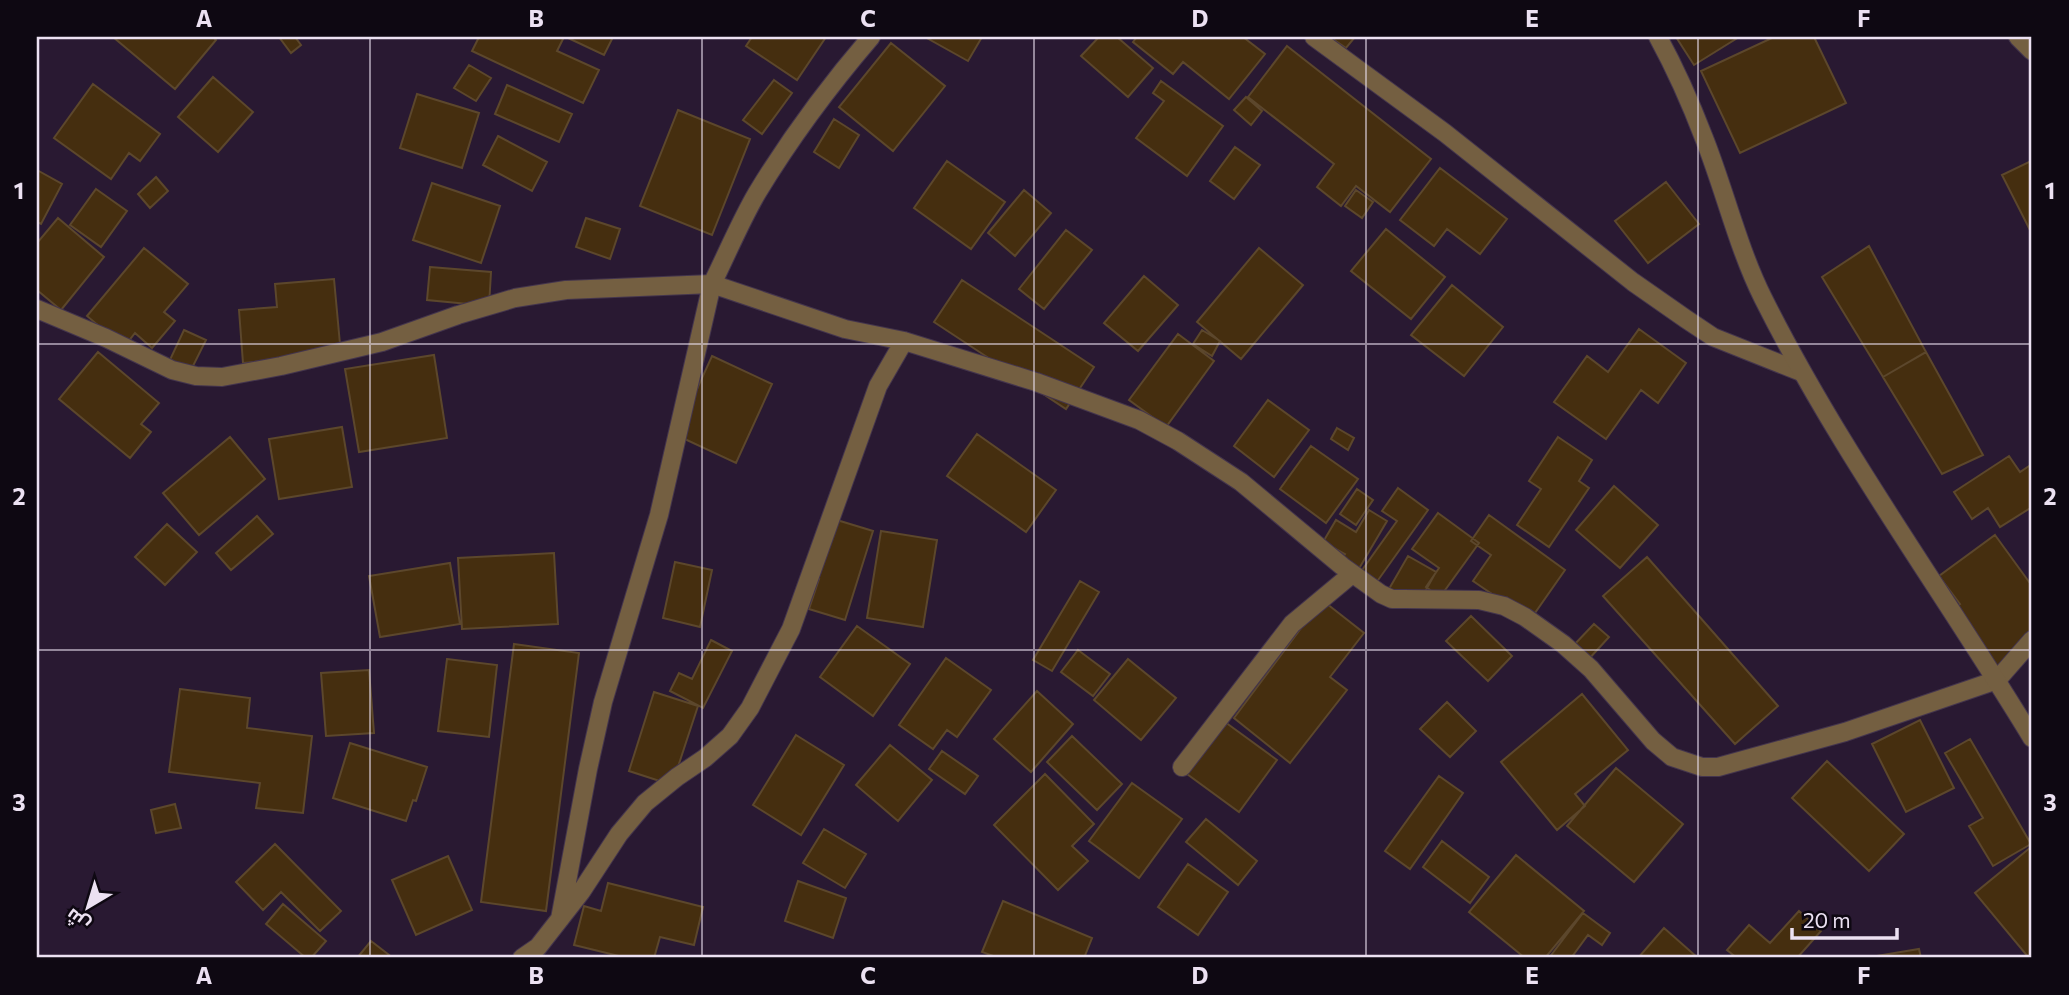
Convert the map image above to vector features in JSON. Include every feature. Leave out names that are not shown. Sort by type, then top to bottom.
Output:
[{"type":"street","points":[[560,919],[587,769],[603,702],[659,515],[712,284],[756,195],[780,157],[817,103],[872,37]]},
{"type":"street","points":[[1314,37],[1456,141],[1633,282],[1686,319],[1713,337],[1801,372]]},
{"type":"street","points":[[1658,37],[1674,66],[1705,139],[1761,295],[1801,372],[2032,738]]},
{"type":"street","points":[[2018,37],[2032,51]]},
{"type":"street","points":[[37,309],[172,370],[196,376],[222,377],[382,342],[515,298],[566,290],[712,284],[845,329],[904,341],[1036,382],[1139,420],[1178,441],[1241,482],[1381,594],[1392,598],[1479,600],[1504,606],[1525,617],[1563,644],[1591,669],[1653,741],[1672,757],[1702,767],[1718,767],[1845,732],[1997,680],[2032,640]]},
{"type":"street","points":[[522,958],[538,947],[619,834],[645,803],[730,736],[750,708],[790,629],[878,386],[904,341]]},
{"type":"street","points":[[1182,767],[1292,624],[1353,574]]},
{"type":"building","points":[[113,37],[213,37],[216,40],[175,89]]},
{"type":"building","points":[[279,37],[295,37],[301,45],[291,53]]},
{"type":"building","points":[[479,37],[564,37],[557,51],[599,70],[583,103],[472,51]]},
{"type":"building","points":[[566,37],[613,37],[604,55]]},
{"type":"building","points":[[752,37],[826,37],[797,80],[746,46]]},
{"type":"building","points":[[925,37],[982,37],[968,61]]},
{"type":"building","points":[[1099,37],[1117,37],[1153,68],[1128,97],[1081,56]]},
{"type":"building","points":[[1137,37],[1243,37],[1265,54],[1229,99],[1183,62],[1173,74],[1133,42]]},
{"type":"building","points":[[1330,37],[1355,37],[1346,48]]},
{"type":"building","points":[[1676,37],[1739,37],[1694,65]]},
{"type":"building","points":[[1774,37],[1814,37],[1846,103],[1740,153],[1701,71]]},
{"type":"building","points":[[891,43],[945,86],[893,151],[839,107]]},
{"type":"building","points":[[1287,46],[1431,159],[1390,212],[1356,186],[1341,206],[1317,187],[1334,164],[1248,97]]},
{"type":"building","points":[[469,65],[491,78],[476,101],[454,88]]},
{"type":"building","points":[[213,77],[253,112],[218,152],[178,117]]},
{"type":"building","points":[[774,80],[792,93],[762,134],[743,120]]},
{"type":"building","points":[[1161,81],[1223,126],[1187,176],[1136,138],[1164,101],[1153,93]]},
{"type":"building","points":[[93,84],[160,134],[140,161],[129,153],[111,179],[54,138]]},
{"type":"building","points":[[507,85],[572,114],[559,142],[495,114]]},
{"type":"building","points":[[417,94],[479,113],[462,168],[400,148]]},
{"type":"building","points":[[1246,97],[1262,111],[1251,125],[1234,110]]},
{"type":"building","points":[[678,110],[750,139],[712,235],[640,206]]},
{"type":"building","points":[[834,119],[859,135],[839,168],[814,152]]},
{"type":"building","points":[[498,136],[547,162],[532,191],[483,165]]},
{"type":"building","points":[[1235,147],[1260,165],[1234,199],[1210,181]]},
{"type":"building","points":[[947,161],[1005,202],[971,249],[914,208]]},
{"type":"building","points":[[2031,161],[2032,163],[2032,234],[2002,175]]},
{"type":"building","points":[[1440,168],[1507,219],[1480,254],[1447,229],[1434,246],[1400,220]]},
{"type":"building","points":[[37,170],[62,184],[41,224],[37,222]]},
{"type":"building","points":[[156,177],[168,191],[150,208],[138,194]]},
{"type":"building","points":[[1666,182],[1699,224],[1648,263],[1615,221]]},
{"type":"building","points":[[432,183],[500,206],[481,263],[413,240]]},
{"type":"building","points":[[96,189],[127,211],[101,247],[70,225]]},
{"type":"building","points":[[1024,190],[1051,213],[1015,256],[988,233]]},
{"type":"building","points":[[1356,190],[1373,202],[1362,218],[1345,206]]},
{"type":"building","points":[[58,218],[104,257],[61,310],[37,290],[37,243]]},
{"type":"building","points":[[586,218],[620,229],[610,259],[576,247]]},
{"type":"building","points":[[1386,229],[1445,277],[1411,319],[1351,271]]},
{"type":"building","points":[[1066,230],[1092,250],[1044,309],[1019,289]]},
{"type":"building","points":[[1869,246],[1926,352],[1883,377],[1822,277]]},
{"type":"building","points":[[144,248],[188,284],[164,312],[175,321],[152,348],[135,333],[124,347],[87,316]]},
{"type":"building","points":[[1259,248],[1303,285],[1241,359],[1197,322]]},
{"type":"building","points":[[430,267],[491,272],[489,306],[427,300]]},
{"type":"building","points":[[1144,276],[1178,305],[1138,351],[1104,323]]},
{"type":"building","points":[[334,279],[341,355],[243,363],[239,310],[277,307],[275,284]]},
{"type":"building","points":[[962,280],[1094,367],[1066,409],[934,322]]},
{"type":"building","points":[[1452,285],[1503,327],[1464,376],[1411,335]]},
{"type":"building","points":[[1639,329],[1686,363],[1658,403],[1641,390],[1606,439],[1554,402],[1587,356],[1608,372]]},
{"type":"building","points":[[184,330],[206,340],[189,374],[168,364]]},
{"type":"building","points":[[1202,330],[1220,341],[1212,356],[1193,344]]},
{"type":"building","points":[[1178,334],[1214,361],[1166,427],[1129,400]]},
{"type":"building","points":[[98,352],[159,403],[141,424],[151,432],[130,458],[59,399]]},
{"type":"building","points":[[1926,352],[1983,455],[1942,474],[1883,377]]},
{"type":"building","points":[[434,355],[447,438],[359,452],[345,369]]},
{"type":"building","points":[[712,356],[772,384],[736,463],[676,435]]},
{"type":"building","points":[[1268,400],[1309,430],[1274,477],[1234,446]]},
{"type":"building","points":[[342,427],[352,487],[279,499],[269,439]]},
{"type":"building","points":[[1337,428],[1354,438],[1348,450],[1331,439]]},
{"type":"building","points":[[977,434],[1056,490],[1026,532],[947,476]]},
{"type":"building","points":[[230,437],[265,479],[199,535],[163,493]]},
{"type":"building","points":[[1558,437],[1592,460],[1579,481],[1589,488],[1549,547],[1517,525],[1541,489],[1529,481]]},
{"type":"building","points":[[1311,446],[1358,479],[1326,523],[1280,489]]},
{"type":"building","points":[[2009,456],[2020,472],[2032,464],[2032,507],[2000,527],[1988,508],[1972,519],[1954,492]]},
{"type":"building","points":[[1614,486],[1658,525],[1620,568],[1576,530]]},
{"type":"building","points":[[1398,488],[1428,510],[1371,590],[1355,580],[1397,521],[1382,511]]},
{"type":"building","points":[[1357,489],[1373,500],[1356,525],[1340,514]]},
{"type":"building","points":[[1369,510],[1387,521],[1357,572],[1340,562],[1345,554],[1323,542],[1336,520],[1356,532]]},
{"type":"building","points":[[1438,513],[1479,543],[1440,597],[1426,587],[1439,568],[1412,549]]},
{"type":"building","points":[[1489,515],[1565,570],[1530,620],[1473,581],[1491,555],[1471,541]]},
{"type":"building","points":[[257,516],[273,534],[231,570],[216,553]]},
{"type":"building","points":[[827,517],[873,531],[845,620],[809,609],[819,579],[809,576]]},
{"type":"building","points":[[167,524],[197,552],[165,585],[135,557]]},
{"type":"building","points":[[881,531],[937,540],[923,627],[867,618]]},
{"type":"building","points":[[1995,535],[2032,586],[2032,654],[2002,676],[1953,609],[1960,604],[1939,576]]},
{"type":"building","points":[[554,553],[558,624],[462,629],[458,558]]},
{"type":"building","points":[[1408,556],[1436,572],[1417,606],[1389,589]]},
{"type":"building","points":[[1647,557],[1778,706],[1735,744],[1603,596]]},
{"type":"building","points":[[675,562],[712,570],[700,627],[663,618]]},
{"type":"building","points":[[450,563],[460,624],[380,637],[369,576]]},
{"type":"building","points":[[1080,581],[1099,592],[1052,671],[1033,660]]},
{"type":"building","points":[[1322,600],[1364,633],[1330,677],[1347,690],[1290,763],[1234,718]]},
{"type":"building","points":[[1471,616],[1512,656],[1488,681],[1446,641]]},
{"type":"building","points":[[1594,624],[1609,637],[1587,661],[1572,647]]},
{"type":"building","points":[[857,626],[910,664],[873,716],[820,677]]},
{"type":"building","points":[[711,640],[732,651],[703,708],[670,691],[679,673],[692,679]]},
{"type":"building","points":[[514,644],[579,653],[546,911],[481,902]]},
{"type":"building","points":[[1078,650],[1110,674],[1093,696],[1061,672]]},
{"type":"building","points":[[946,658],[991,690],[957,737],[947,730],[933,749],[899,725]]},
{"type":"building","points":[[447,659],[497,665],[489,737],[438,731]]},
{"type":"building","points":[[1128,659],[1176,698],[1141,740],[1094,700]]},
{"type":"building","points":[[369,670],[374,733],[326,736],[321,673]]},
{"type":"building","points":[[180,689],[250,698],[247,728],[312,736],[303,813],[256,808],[260,783],[169,772]]},
{"type":"building","points":[[1037,691],[1073,724],[1031,772],[994,739]]},
{"type":"building","points":[[654,692],[698,706],[672,785],[629,771]]},
{"type":"building","points":[[1582,694],[1628,750],[1575,794],[1585,806],[1557,830],[1501,762]]},
{"type":"building","points":[[1447,702],[1476,731],[1450,757],[1420,729]]},
{"type":"building","points":[[1920,720],[1954,788],[1906,812],[1872,744]]},
{"type":"building","points":[[1225,722],[1277,760],[1239,812],[1187,774]]},
{"type":"building","points":[[796,735],[844,765],[801,835],[753,805]]},
{"type":"building","points":[[1072,736],[1122,784],[1097,810],[1047,762]]},
{"type":"building","points":[[1970,739],[2031,844],[1993,866],[1969,826],[1983,818],[1945,753]]},
{"type":"building","points":[[350,743],[427,767],[406,821],[333,798]]},
{"type":"building","points":[[890,745],[932,780],[898,821],[856,785]]},
{"type":"building","points":[[942,751],[978,776],[965,794],[929,769]]},
{"type":"building","points":[[1827,761],[1904,834],[1869,871],[1792,798]]},
{"type":"building","points":[[1616,768],[1683,824],[1634,882],[1567,826]]},
{"type":"building","points":[[1045,774],[1094,824],[1072,846],[1088,861],[1058,890],[994,825]]},
{"type":"building","points":[[1439,776],[1463,793],[1410,869],[1385,851]]},
{"type":"building","points":[[1132,783],[1182,819],[1139,878],[1089,841]]},
{"type":"building","points":[[175,804],[181,828],[156,833],[151,810]]},
{"type":"building","points":[[1206,819],[1257,861],[1238,885],[1186,842]]},
{"type":"building","points":[[824,829],[866,854],[845,888],[803,863]]},
{"type":"building","points":[[1442,841],[1489,877],[1470,903],[1423,867]]},
{"type":"building","points":[[275,844],[341,911],[320,931],[281,892],[263,910],[236,882]]},
{"type":"building","points":[[2031,847],[2032,958],[2029,958],[1975,893]]},
{"type":"building","points":[[1516,855],[1584,911],[1545,958],[1525,958],[1469,912]]},
{"type":"building","points":[[448,856],[472,910],[416,935],[392,880]]},
{"type":"building","points":[[1188,864],[1228,892],[1198,935],[1158,907]]},
{"type":"building","points":[[798,881],[846,898],[833,938],[785,921]]},
{"type":"building","points":[[608,883],[703,907],[694,945],[660,937],[654,958],[627,958],[574,945],[584,906],[601,911]]},
{"type":"building","points":[[1003,901],[1092,938],[1084,958],[999,958],[982,952]]},
{"type":"building","points":[[283,904],[326,941],[311,958],[306,958],[266,924]]},
{"type":"building","points":[[1799,911],[1821,931],[1797,958],[1737,958],[1727,950],[1749,925],[1770,943]]},
{"type":"building","points":[[1583,913],[1610,933],[1602,945],[1588,935],[1571,958],[1549,958]]},
{"type":"building","points":[[1664,928],[1698,958],[1638,958]]},
{"type":"building","points":[[371,941],[393,958],[357,958]]},
{"type":"building","points":[[1919,949],[1921,958],[1870,958],[1870,957]]}]
